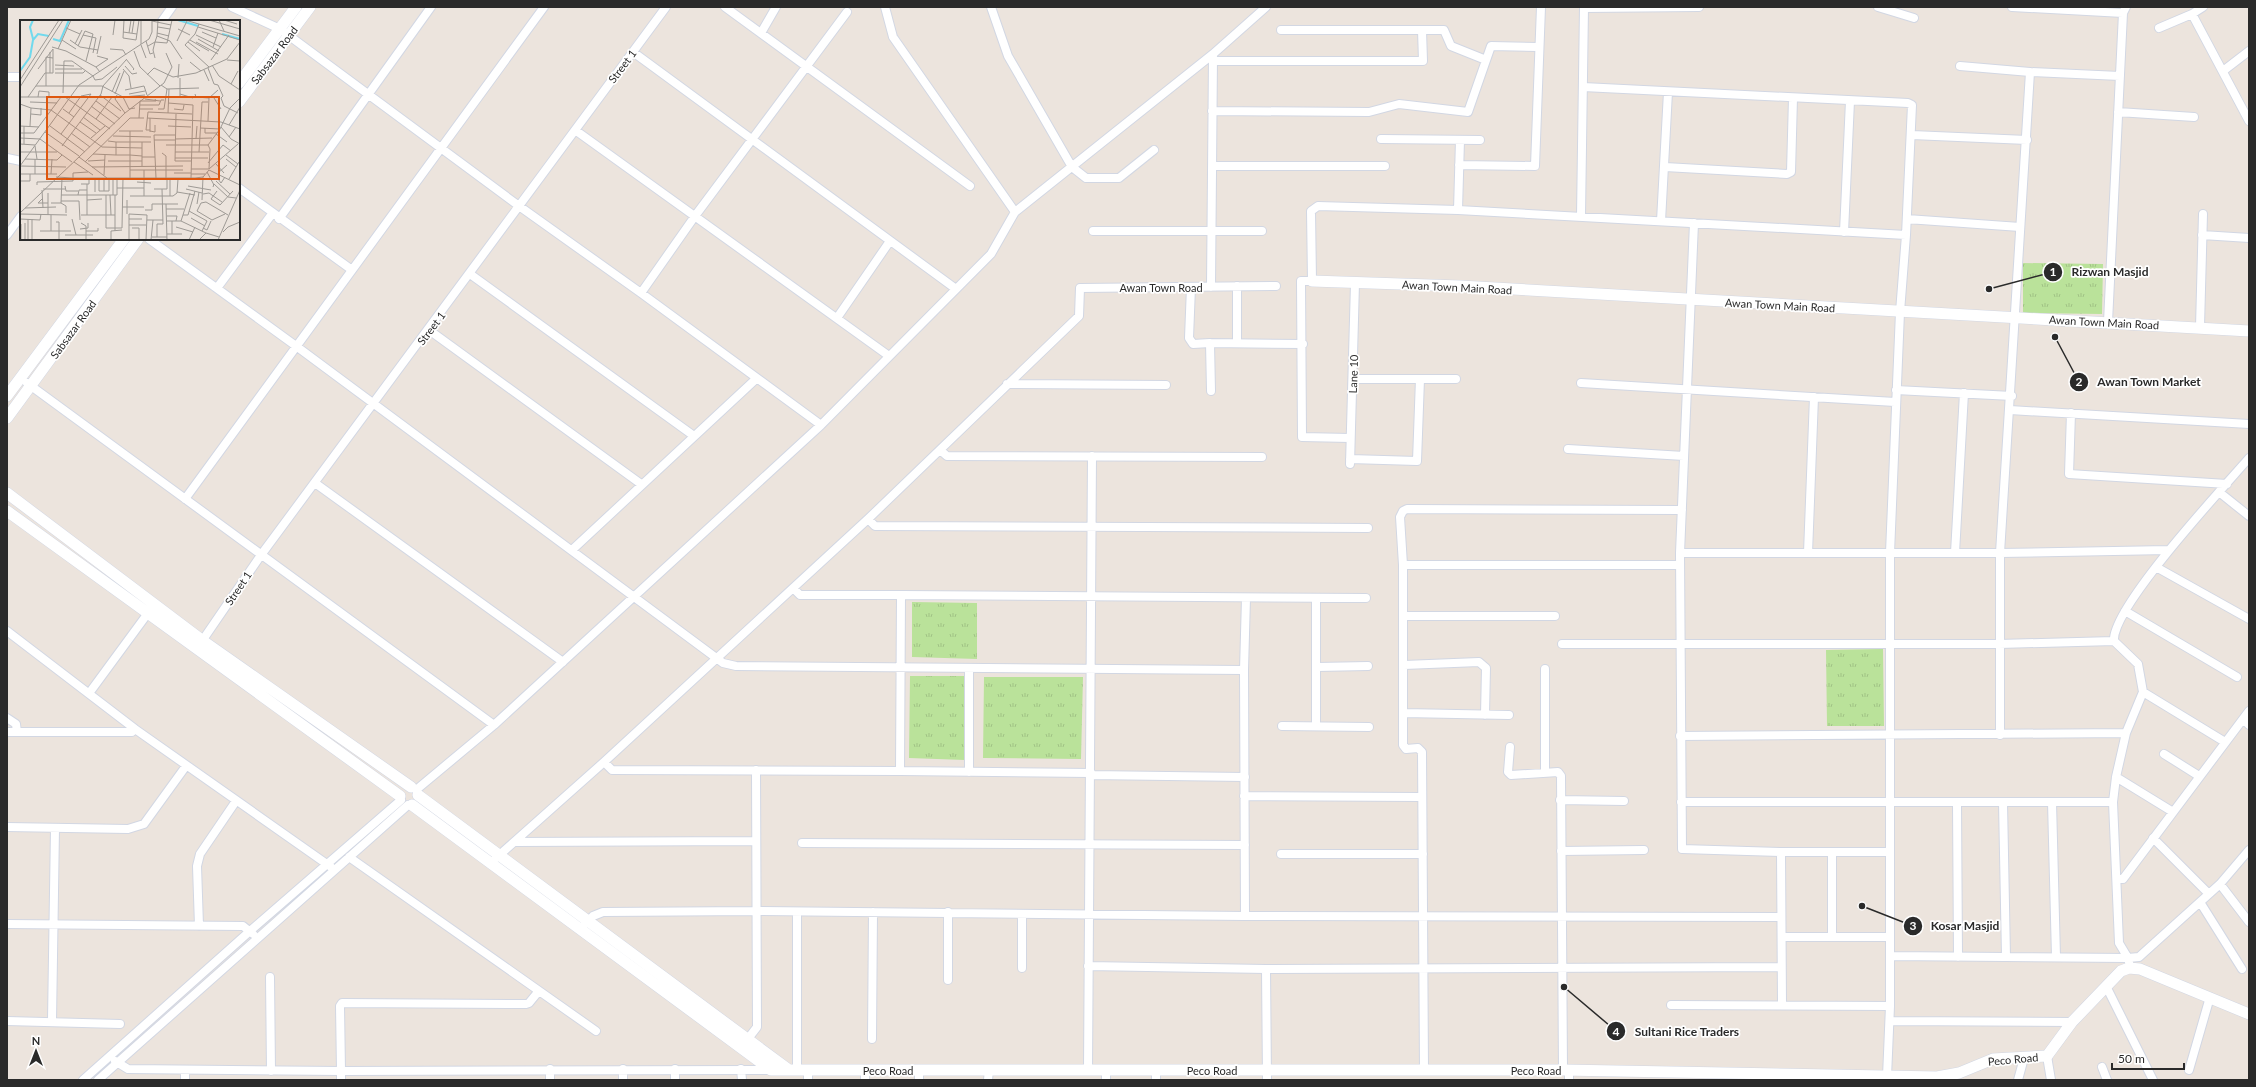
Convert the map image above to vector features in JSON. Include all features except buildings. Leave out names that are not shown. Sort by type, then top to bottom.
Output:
[{"type":"street","points":[[163,20],[172,7]]},
{"type":"street","points":[[232,7],[284,32],[519,206],[821,425]]},
{"type":"street","points":[[240,82],[284,32],[296,7]]},
{"type":"street","name":"Sabsazar Road","points":[[240,100],[284,32],[310,7]]},
{"type":"street","points":[[279,219],[431,7]]},
{"type":"street","points":[[185,499],[544,7]]},
{"type":"street","name":"Street 1","points":[[200,645],[261,555],[429,330],[666,7]]},
{"type":"street","points":[[725,7],[970,186]]},
{"type":"street","points":[[761,33],[776,7]]},
{"type":"street","points":[[885,7],[893,37],[1015,212]]},
{"type":"street","points":[[991,7],[1008,56],[1072,167],[1086,178],[1119,178],[1154,150]]},
{"type":"street","points":[[415,791],[494,725],[635,598],[821,425],[992,254],[1015,212],[1213,58],[1266,7]]},
{"type":"street","points":[[1459,165],[1535,166],[1540,7]]},
{"type":"street","points":[[1581,216],[1584,8],[1699,7]]},
{"type":"street","points":[[1878,7],[1914,18]]},
{"type":"street","points":[[2012,7],[2124,10],[2108,322]]},
{"type":"street","points":[[2159,28],[2192,14],[2203,7]]},
{"type":"street","points":[[641,293],[695,216],[847,12]]},
{"type":"street","points":[[2192,14],[2249,120]]},
{"type":"street","points":[[1281,30],[1444,30],[1451,46],[1486,60]]},
{"type":"street","points":[[1213,58],[1423,61],[1422,30]]},
{"type":"street","points":[[1212,111],[1369,112],[1399,104],[1468,112],[1491,46],[1538,46]]},
{"type":"street","points":[[2223,71],[2249,51]]},
{"type":"street","points":[[633,52],[956,289]]},
{"type":"street","points":[[1210,287],[1213,58]]},
{"type":"street","points":[[1960,66],[2030,72],[2120,76]]},
{"type":"street","points":[[2000,735],[2000,553],[2012,396],[2020,227],[2027,140],[2030,72]]},
{"type":"street","points":[[7,77],[20,77]]},
{"type":"street","points":[[1583,87],[1908,103],[1912,105],[1912,135],[1895,402],[1888,644],[1889,936],[1892,1078]]},
{"type":"street","points":[[1661,221],[1668,92]]},
{"type":"street","points":[[1665,167],[1787,174],[1791,172],[1793,98]]},
{"type":"street","points":[[1844,232],[1850,101]]},
{"type":"street","points":[[2118,112],[2194,117]]},
{"type":"street","points":[[575,130],[889,356]]},
{"type":"street","points":[[1912,135],[2027,140]]},
{"type":"street","points":[[1381,138],[1480,140]]},
{"type":"street","points":[[1458,210],[1460,140]]},
{"type":"street","points":[[7,158],[20,161]]},
{"type":"street","points":[[1212,166],[1385,166]]},
{"type":"street","points":[[240,189],[272,214],[352,270]]},
{"type":"street","points":[[1350,438],[1302,437],[1303,344],[1301,281],[1312,282],[1311,212],[1318,206],[1458,210],[1581,216],[1906,235]]},
{"type":"street","points":[[217,288],[272,214]]},
{"type":"street","points":[[2200,327],[2203,214]]},
{"type":"street","points":[[7,235],[20,217]]},
{"type":"street","points":[[1907,219],[2020,227]]},
{"type":"street","points":[[1694,223],[1692,300],[1680,553],[1680,736],[1682,850],[1889,852]]},
{"type":"street","points":[[1093,231],[1262,231]]},
{"type":"street","points":[[2202,235],[2249,238]]},
{"type":"street","points":[[7,396],[123,240]]},
{"type":"street","name":"Sabsazar Road","points":[[7,418],[137,240]]},
{"type":"street","points":[[150,240],[296,346],[723,663],[736,666],[1244,670]]},
{"type":"street","points":[[837,318],[890,241]]},
{"type":"street","points":[[470,274],[694,436]]},
{"type":"street","name":"Awan Town Main Road","points":[[1312,282],[1692,300],[2200,327],[2249,331]]},
{"type":"street","name":"Lane 10","points":[[1355,283],[1354,379],[1350,462],[1417,462],[1420,379]]},
{"type":"street","points":[[1237,286],[1237,343]]},
{"type":"street","name":"Awan Town Road","points":[[1007,384],[1079,316],[1080,288],[1276,286]]},
{"type":"street","points":[[1191,287],[1189,338],[1193,344],[1303,344]]},
{"type":"street","points":[[429,330],[641,484]]},
{"type":"street","points":[[1210,343],[1211,391]]},
{"type":"street","points":[[20,378],[494,725]]},
{"type":"street","points":[[572,550],[641,484],[757,378]]},
{"type":"street","points":[[1354,379],[1456,379]]},
{"type":"street","points":[[1581,383],[1687,388],[1895,402]]},
{"type":"street","points":[[491,862],[604,762],[717,658],[940,450],[1007,384],[1166,385]]},
{"type":"street","points":[[1896,390],[2012,396]]},
{"type":"street","points":[[1956,553],[1964,393]]},
{"type":"street","points":[[1808,553],[1814,397]]},
{"type":"street","points":[[2010,410],[2249,424]]},
{"type":"street","points":[[2070,413],[2069,474],[2227,484]]},
{"type":"street","points":[[1568,449],[1684,456]]},
{"type":"street","points":[[940,450],[947,456],[1262,457]]},
{"type":"street","points":[[1088,1070],[1092,456]]},
{"type":"street","points":[[2128,963],[2119,943],[2113,802],[2116,777],[2126,733],[2143,692],[2138,664],[2114,641],[2113,635],[2125,611],[2168,550],[2249,458]]},
{"type":"street","points":[[315,483],[563,662]]},
{"type":"street","points":[[2219,492],[2249,516]]},
{"type":"street","points":[[7,493],[154,604],[200,645],[405,801],[491,862],[584,924],[748,1038],[801,1072]]},
{"type":"street","points":[[1424,1070],[1422,752],[1418,748],[1404,748],[1403,565],[1400,517],[1403,511],[1407,509],[1682,510]]},
{"type":"street","points":[[7,511],[147,614],[200,645],[415,791],[500,854],[584,924],[771,1070]]},
{"type":"street","points":[[868,518],[875,526],[1368,528]]},
{"type":"street","points":[[1680,553],[2000,553],[2168,550]]},
{"type":"street","points":[[1403,565],[1680,565]]},
{"type":"street","points":[[2156,567],[2249,619]]},
{"type":"street","points":[[792,588],[800,595],[1366,598]]},
{"type":"street","points":[[900,771],[902,667],[901,595]]},
{"type":"street","points":[[1245,916],[1244,670],[1246,598]]},
{"type":"street","points":[[1316,598],[1316,726]]},
{"type":"street","points":[[90,692],[154,604]]},
{"type":"street","points":[[2125,611],[2237,677]]},
{"type":"street","points":[[1403,616],[1554,616]]},
{"type":"street","points":[[7,631],[90,692],[135,729],[328,865],[334,871]]},
{"type":"street","points":[[1562,644],[1999,644],[2114,641]]},
{"type":"street","points":[[1404,665],[1479,662],[1484,664],[1486,668],[1485,715]]},
{"type":"street","points":[[1317,667],[1368,666]]},
{"type":"street","points":[[969,668],[969,772]]},
{"type":"street","points":[[1545,668],[1545,773]]},
{"type":"street","points":[[2143,692],[2225,742]]},
{"type":"street","points":[[2117,879],[2123,879],[2225,742],[2246,722],[2249,711]]},
{"type":"street","points":[[1404,714],[1509,715]]},
{"type":"street","points":[[7,718],[16,724],[17,732]]},
{"type":"street","points":[[1282,726],[1369,727]]},
{"type":"street","points":[[7,732],[132,732],[135,729]]},
{"type":"street","points":[[1680,736],[1888,736],[2126,733]]},
{"type":"street","points":[[1510,747],[1508,772],[1511,775],[1558,772],[1560,774],[1563,968],[1567,1073]]},
{"type":"street","points":[[2164,754],[2199,776]]},
{"type":"street","points":[[604,762],[612,770],[900,771],[1245,777]]},
{"type":"street","points":[[7,827],[128,829],[144,824],[186,766]]},
{"type":"street","points":[[742,1048],[757,1027],[755,841],[756,770]]},
{"type":"street","points":[[2116,777],[2173,812]]},
{"type":"street","points":[[405,801],[401,791],[406,787],[415,791]]},
{"type":"street","points":[[83,1080],[250,931],[328,865],[405,801],[417,800],[415,791]]},
{"type":"street","points":[[1244,796],[1422,797]]},
{"type":"street","points":[[1560,800],[1624,800]]},
{"type":"street","points":[[199,926],[197,866],[200,854],[236,801]]},
{"type":"street","points":[[98,1080],[334,871],[405,801]]},
{"type":"street","points":[[1681,802],[2113,802]]},
{"type":"street","points":[[2003,802],[2006,957]]},
{"type":"street","points":[[2052,802],[2056,957]]},
{"type":"street","points":[[1957,803],[1958,957]]},
{"type":"street","points":[[52,1022],[55,828]]},
{"type":"street","points":[[2153,838],[2209,894]]},
{"type":"street","points":[[515,842],[755,841]]},
{"type":"street","points":[[802,843],[1090,843],[1245,845]]},
{"type":"street","points":[[1561,851],[1644,850]]},
{"type":"street","points":[[2128,963],[2139,957],[2220,884],[2249,850]]},
{"type":"street","points":[[1781,852],[1782,1005]]},
{"type":"street","points":[[1832,852],[1832,937]]},
{"type":"street","points":[[1281,854],[1423,854]]},
{"type":"street","points":[[349,857],[538,992],[596,1031]]},
{"type":"street","points":[[2220,884],[2249,922]]},
{"type":"street","points":[[2200,902],[2242,969]]},
{"type":"street","points":[[584,924],[603,912],[756,911],[1245,916],[1781,917]]},
{"type":"street","points":[[797,912],[801,1072]]},
{"type":"street","points":[[872,1039],[873,912]]},
{"type":"street","points":[[948,912],[948,980]]},
{"type":"street","points":[[1022,914],[1022,968]]},
{"type":"street","points":[[7,924],[243,926],[258,939]]},
{"type":"street","points":[[1782,937],[1889,936]]},
{"type":"street","points":[[1890,956],[2056,957],[2128,963],[2248,1012]]},
{"type":"street","name":"Peco Road","points":[[771,1070],[865,1075],[988,1075],[1088,1070],[1106,1075],[1267,1075],[1424,1070],[1567,1073],[1616,1076],[1892,1078],[1949,1076],[1993,1059],[2047,1056],[2072,1022],[2128,963]]},
{"type":"street","points":[[1088,966],[1266,970],[1781,967]]},
{"type":"street","points":[[1266,970],[1267,1075]]},
{"type":"street","points":[[270,977],[271,1071]]},
{"type":"street","points":[[2106,986],[2154,1080]]},
{"type":"street","points":[[341,1080],[340,1006],[342,1003],[526,1004],[529,1003],[538,992]]},
{"type":"street","points":[[2189,1070],[2210,997]]},
{"type":"street","points":[[1671,1005],[1890,1006]]},
{"type":"street","points":[[1890,1020],[2072,1022]]},
{"type":"street","points":[[7,1021],[120,1024]]},
{"type":"street","points":[[110,1056],[117,1064],[128,1069],[185,1071],[550,1069],[771,1070]]},
{"type":"street","points":[[2047,1056],[2051,1080]]},
{"type":"street","points":[[2018,1080],[2024,1058]]},
{"type":"street","points":[[2102,1067],[2107,1080]]},
{"type":"street","points":[[550,1069],[550,1080]]},
{"type":"street","points":[[623,1069],[623,1080]]},
{"type":"street","points":[[675,1069],[675,1080]]},
{"type":"street","points":[[742,1069],[742,1080]]},
{"type":"street","points":[[185,1071],[185,1080]]},
{"type":"green space","points":[[2023,263],[2103,264],[2102,314],[2023,313]]},
{"type":"green space","points":[[912,602],[977,603],[977,659],[912,657]]},
{"type":"green space","points":[[1883,649],[1884,726],[1827,726],[1826,650]]},
{"type":"green space","points":[[910,676],[966,676],[965,760],[909,758]]},
{"type":"green space","points":[[984,677],[1083,677],[1081,759],[983,758]]},
{"type":"place","name":"Rizwan Masjid","points":[[1989,289]]},
{"type":"place","name":"Awan Town Market","points":[[2055,337]]},
{"type":"place","name":"Kosar Masjid","points":[[1862,906]]},
{"type":"place","name":"Sultani Rice Traders","points":[[1564,987]]}]
